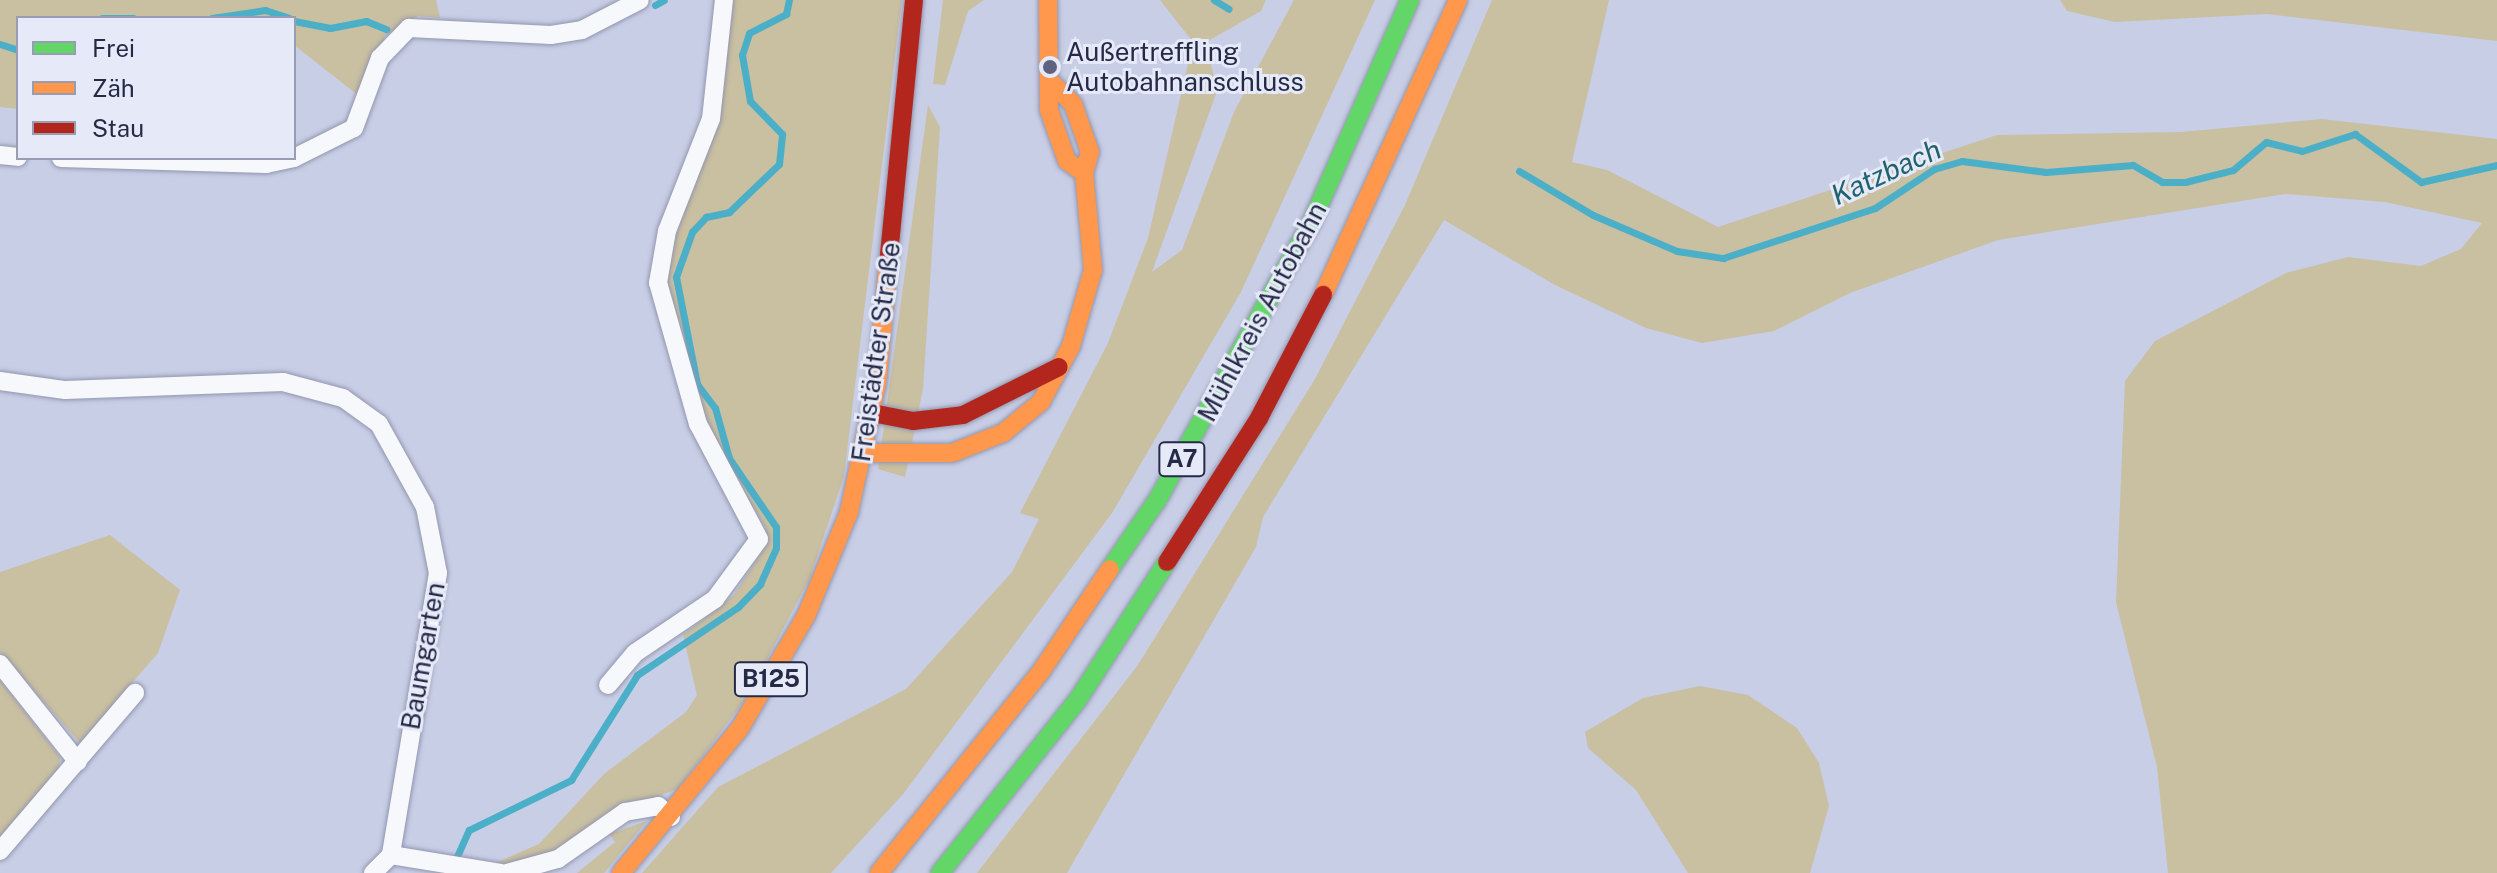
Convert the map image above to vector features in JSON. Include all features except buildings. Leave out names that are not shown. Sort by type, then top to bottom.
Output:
[{"type":"main road","name":"Freistädter Straße","points":[[621,873],[671,817],[740,728],[806,616],[838,543],[872,413],[914,0]]},
{"type":"main road","points":[[1048,0],[1054,85],[1049,110],[1055,135],[1067,161],[1084,173]]},
{"type":"main road","name":"Mühlkreis Autobahn","points":[[879,873],[1040,673],[1158,499],[1305,234],[1410,0]]},
{"type":"main road","name":"Mühlkreis Autobahn","points":[[940,873],[1077,701],[1259,418],[1366,213],[1458,0]]},
{"type":"main road","points":[[864,453],[937,455],[977,445],[1034,410],[1080,328],[1093,270],[1084,173],[1090,152],[1083,126],[1054,85]]},
{"type":"main road","points":[[872,413],[913,421],[963,415],[1059,367]]},
{"type":"street","points":[[296,157],[354,128],[391,40],[430,25],[551,35],[582,30],[640,0]]},
{"type":"street","points":[[608,685],[635,653],[715,599],[759,539],[698,424],[658,283],[667,231],[711,119],[724,0]]},
{"type":"street","points":[[129,160],[266,164],[285,160]]},
{"type":"street","name":"Baumgarten","points":[[0,381],[65,390],[248,382],[317,387],[362,409],[396,444],[436,540],[438,573],[391,855]]},
{"type":"street","points":[[0,664],[78,762]]},
{"type":"street","points":[[0,851],[135,693]]},
{"type":"street","points":[[507,873],[558,859],[625,812],[658,806],[671,817]]},
{"type":"street","points":[[373,873],[391,855],[451,869],[501,873]]},
{"type":"shaded area","points":[[0,0],[436,0],[440,18],[418,16],[385,36],[359,96],[296,47],[296,16],[16,16],[16,109],[0,107]]},
{"type":"shaded area","points":[[733,0],[902,0],[844,476],[810,578],[747,697],[678,789],[604,815],[554,852],[525,863],[490,865],[539,844],[604,774],[686,712],[697,695],[683,635],[734,595],[764,548],[765,527],[707,428],[664,279],[667,252],[718,121]]},
{"type":"shaded area","points":[[943,0],[984,0],[968,11],[945,85],[933,84]]},
{"type":"shaded area","points":[[1160,0],[1266,0],[1261,11],[1206,42],[1217,91],[1152,272],[1182,250],[1234,112],[1294,0],[1375,0],[1241,292],[1112,513],[904,793],[831,873],[642,873],[718,787],[906,689],[1012,572],[1039,519],[1020,513],[1108,343],[1148,238],[1193,42]]},
{"type":"shaded area","points":[[1492,0],[1609,0],[1572,162],[1607,170],[1718,227],[1997,135],[2181,132],[2322,119],[2497,139],[2497,873],[2168,873],[2157,767],[2116,602],[2125,381],[2155,341],[2286,273],[2348,257],[2421,266],[2461,249],[2482,223],[2385,202],[2285,194],[1998,240],[1850,293],[1774,331],[1702,343],[1646,328],[1555,285],[1444,220],[1263,517],[1256,547],[1067,873],[977,873],[1138,665],[1315,379],[1405,205]]},
{"type":"shaded area","points":[[2060,0],[2497,0],[2497,41],[2267,14],[2115,22],[2067,11]]},
{"type":"shaded area","points":[[928,105],[940,127],[923,389],[905,477],[878,469]]},
{"type":"shaded area","points":[[110,535],[180,590],[158,653],[80,743],[0,652],[0,572]]},
{"type":"shaded area","points":[[0,680],[60,757],[59,768],[0,838]]},
{"type":"shaded area","points":[[1700,686],[1748,695],[1797,728],[1819,763],[1829,806],[1810,873],[1688,873],[1636,790],[1588,748],[1585,732],[1643,698]]},
{"type":"shaded area","points":[[647,821],[604,873],[577,873],[615,842],[609,834]]},
{"type":"waterway","points":[[655,5],[664,0]]},
{"type":"waterway","points":[[454,863],[469,830],[571,780],[637,675],[738,607],[760,584],[776,548],[776,527],[729,458],[715,408],[697,384],[676,277],[692,232],[706,217],[729,212],[779,164],[782,134],[750,101],[742,55],[749,33],[786,14],[789,0]]},
{"type":"waterway","name":"Katzbach","points":[[1214,0],[1229,9]]},
{"type":"waterway","points":[[225,16],[265,10],[283,16]]},
{"type":"waterway","points":[[296,21],[330,28],[366,21],[386,29]]},
{"type":"waterway","points":[[0,44],[16,49]]},
{"type":"waterway","name":"Katzbach","points":[[1519,171],[1593,215],[1677,251],[1723,258],[1875,208],[1934,169],[1962,161],[2046,172],[2133,165],[2162,182],[2185,182],[2233,170],[2266,142],[2302,151],[2355,134],[2421,182],[2497,165]]},
{"type":"traffic: fast","points":[[1110,569],[1158,499],[1312,221],[1410,0]]},
{"type":"traffic: fast","points":[[940,873],[1077,701],[1167,562]]},
{"type":"traffic: slow","points":[[1048,0],[1049,110],[1067,161],[1084,173]]},
{"type":"traffic: slow","points":[[1323,295],[1458,0]]},
{"type":"traffic: slow","points":[[864,453],[952,453],[1003,433],[1041,402],[1071,346],[1093,270],[1084,173],[1090,152],[1073,104],[1054,85]]},
{"type":"traffic: slow","points":[[621,873],[740,728],[806,616],[849,512],[877,383],[888,265]]},
{"type":"traffic: slow","points":[[879,873],[1040,673],[1110,569]]},
{"type":"traffic: jam","points":[[888,265],[914,0]]},
{"type":"traffic: jam","points":[[1167,562],[1259,418],[1323,295]]},
{"type":"traffic: jam","points":[[872,413],[913,421],[963,415],[1059,367]]},
{"type":"place","name":"Außertreffling Autobahnanschluss","points":[[1050,67]]}]
